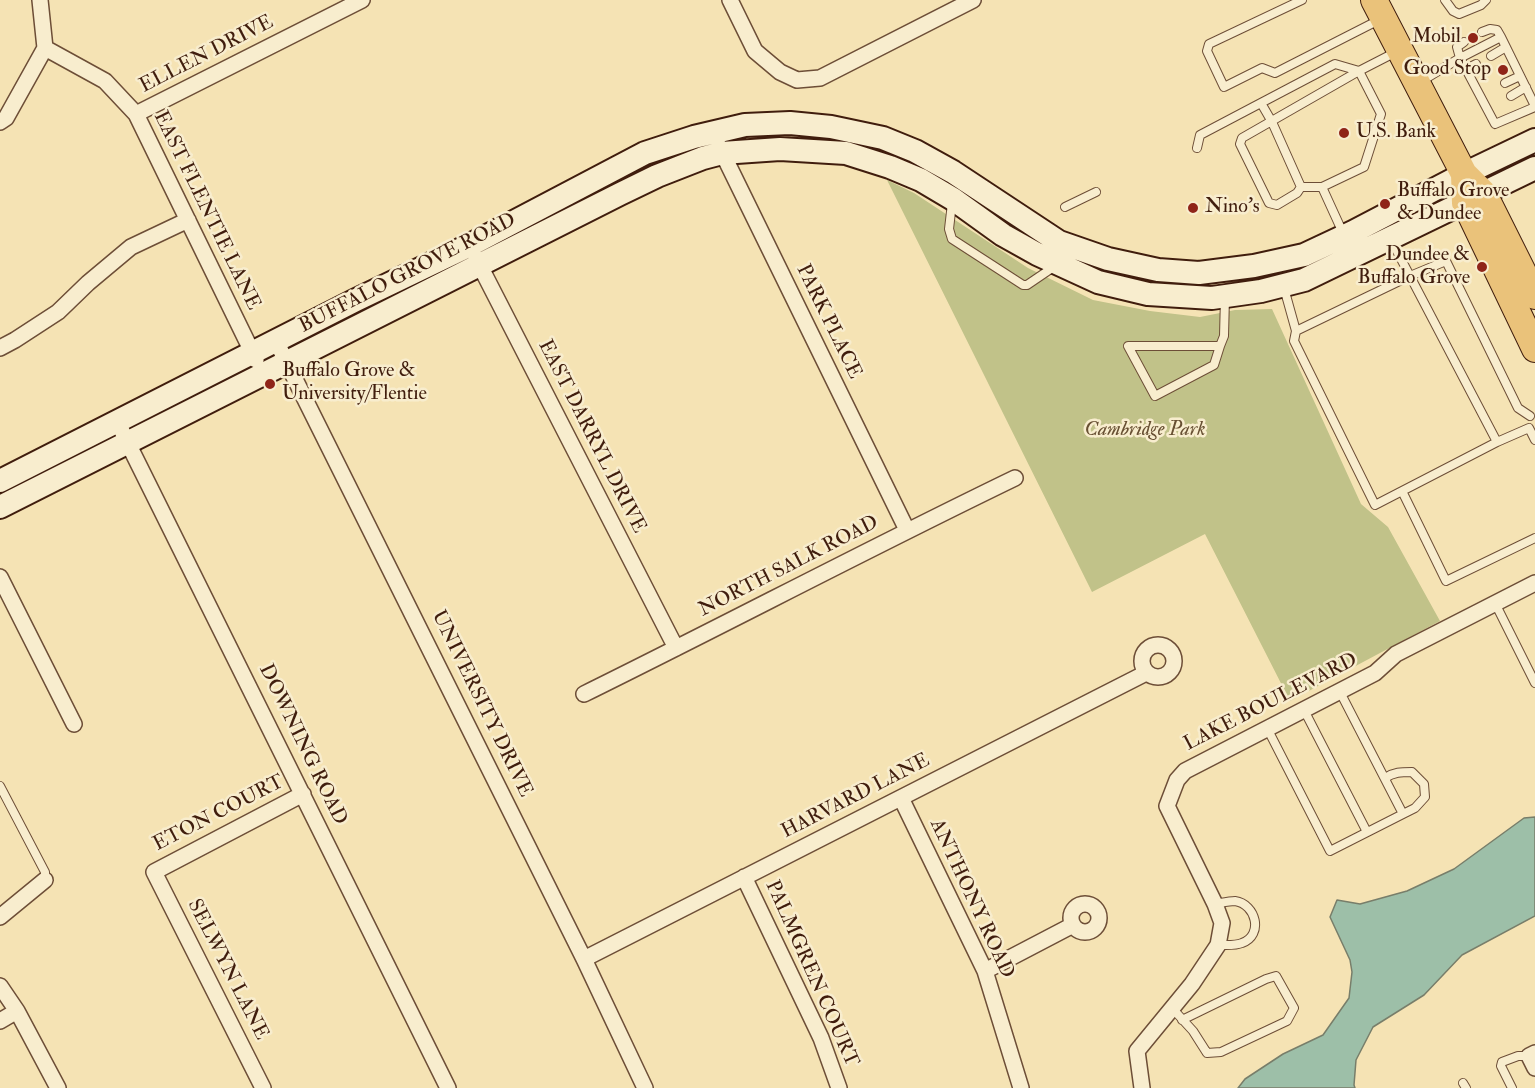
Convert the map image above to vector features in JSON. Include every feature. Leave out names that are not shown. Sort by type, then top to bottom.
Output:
[{"type":"main road","points":[[1379,9],[1464,174],[1535,350]]},
{"type":"main road","name":"BUFFALO GROVE ROAD","points":[[0,507],[287,362],[645,153],[745,124],[790,123],[831,127],[883,138],[915,151],[953,172],[1059,242],[1108,259],[1158,270],[1199,273],[1254,266],[1304,255],[1535,140]]},
{"type":"main road","name":"BUFFALO GROVE ROAD","points":[[0,481],[276,341],[657,176],[722,153],[780,149],[846,153],[921,180],[953,199],[1003,235],[1037,254],[1098,282],[1148,294],[1212,298],[1261,291],[1304,280],[1535,168]]},
{"type":"main road","points":[[1474,198],[1500,223],[1535,296]]},
{"type":"street","points":[[0,122],[6,118],[45,48],[40,0]]},
{"type":"street","name":"ELLEN DRIVE","points":[[136,114],[362,0]]},
{"type":"street","points":[[730,0],[755,51],[780,72],[797,80],[820,78],[973,0]]},
{"type":"street","name":"EAST FLENTIE LANE","points":[[45,48],[105,81],[136,114],[263,373]]},
{"type":"street","name":"PARK PLACE","points":[[712,132],[907,530]]},
{"type":"street","points":[[0,348],[58,312],[131,247],[188,220]]},
{"type":"street","name":"EAST DARRYL DRIVE","points":[[475,254],[676,648]]},
{"type":"street","name":"UNIVERSITY DRIVE","points":[[276,341],[584,959],[645,1088]]},
{"type":"street","name":"DOWNING ROAD","points":[[117,421],[448,1088]]},
{"type":"street","name":"NORTH SALK ROAD","points":[[584,694],[907,530],[1015,478]]},
{"type":"street","points":[[0,577],[74,724]]},
{"type":"street","name":"LAKE BOULEVARD","points":[[1218,945],[1222,923],[1167,806],[1177,780],[1185,771],[1375,673],[1396,654],[1535,584]]},
{"type":"street","name":"HARVARD LANE","points":[[584,959],[1146,673]]},
{"type":"street","name":"ETON COURT","points":[[154,872],[303,794]]},
{"type":"street","name":"ANTHONY ROAD","points":[[901,798],[985,971],[1021,1088]]},
{"type":"street","name":"SELWYN LANE","points":[[154,872],[263,1088]]},
{"type":"street","name":"PALMGREN COURT","points":[[744,877],[821,1038],[839,1088]]},
{"type":"street","points":[[0,916],[45,880]]},
{"type":"street","points":[[985,971],[1073,925]]},
{"type":"street","points":[[1142,1088],[1137,1051],[1177,1014],[1192,984],[1218,945]]},
{"type":"street","points":[[0,986],[17,1011],[58,1088]]},
{"type":"street","points":[[0,1021],[17,1011]]},
{"type":"lane","points":[[1302,0],[1209,44],[1207,51],[1224,87],[1263,68],[1275,73],[1379,9]]},
{"type":"lane","points":[[1445,0],[1453,11],[1459,14],[1481,5],[1486,0]]},
{"type":"lane","points":[[1464,42],[1457,47],[1460,58],[1494,124],[1535,106],[1497,30],[1490,29],[1482,32]]},
{"type":"lane","points":[[1418,84],[1460,58],[1501,37]]},
{"type":"lane","points":[[1491,56],[1506,47]]},
{"type":"lane","points":[[1301,187],[1297,193],[1277,205],[1269,203],[1240,144],[1242,138],[1400,50]]},
{"type":"lane","points":[[1197,148],[1200,135],[1335,64],[1359,71],[1381,114],[1364,167],[1322,187],[1301,187]]},
{"type":"lane","points":[[1466,69],[1476,64]]},
{"type":"lane","points":[[1505,83],[1520,75]]},
{"type":"lane","points":[[1511,96],[1526,87]]},
{"type":"lane","points":[[1480,95],[1489,91]]},
{"type":"lane","points":[[1262,103],[1301,187]]},
{"type":"lane","points":[[1487,110],[1496,105]]},
{"type":"lane","points":[[1322,187],[1345,236]]},
{"type":"lane","points":[[1065,207],[1096,192]]},
{"type":"lane","points":[[953,199],[949,229],[952,239],[1023,285],[1027,285],[1058,264]]},
{"type":"lane","points":[[1391,238],[1497,442]]},
{"type":"lane","points":[[1296,331],[1446,261],[1518,408],[1532,415],[1535,440]]},
{"type":"lane","points":[[1283,285],[1296,331],[1294,341],[1375,505],[1497,442],[1532,429]]},
{"type":"lane","points":[[1220,346],[1128,346],[1155,396],[1214,365],[1224,336],[1226,296]]},
{"type":"lane","points":[[1402,491],[1446,580],[1535,538]]},
{"type":"lane","points":[[1495,603],[1535,683]]},
{"type":"lane","points":[[1340,692],[1403,813]]},
{"type":"lane","points":[[1304,710],[1367,832]]},
{"type":"lane","points":[[1268,729],[1330,851],[1415,808],[1425,797],[1424,784],[1412,772],[1392,774],[1385,778]]},
{"type":"lane","points":[[0,786],[45,872],[45,880]]},
{"type":"lane","points":[[1215,904],[1234,901],[1247,906],[1253,913],[1256,924],[1253,935],[1244,943],[1218,945]]},
{"type":"lane","points":[[1276,976],[1293,1008],[1287,1020],[1221,1052],[1207,1053],[1193,1030],[1177,1014],[1276,976]]},
{"type":"lane","points":[[1512,1088],[1501,1066],[1502,1062],[1518,1056],[1533,1059]]},
{"type":"green space","name":"Cambridge Park","points":[[887,180],[914,193],[1028,268],[1093,300],[1150,311],[1200,317],[1235,310],[1272,309],[1361,504],[1388,527],[1440,621],[1290,701],[1205,534],[1092,592]]},
{"type":"shaded area","points":[[1535,817],[1535,916],[1462,955],[1424,995],[1373,1027],[1356,1060],[1355,1088],[1238,1088],[1245,1079],[1283,1054],[1323,1035],[1349,998],[1352,972],[1350,960],[1330,917],[1337,900],[1360,904],[1407,891],[1454,869],[1524,818]]},
{"type":"place","name":"Mobil","points":[[1473,38]]},
{"type":"place","name":"Good Stop","points":[[1503,70]]},
{"type":"place","name":"U.S. Bank","points":[[1344,133]]},
{"type":"place","name":"Buffalo Grove & Dundee","points":[[1385,204]]},
{"type":"place","name":"Nino's","points":[[1193,208]]},
{"type":"place","name":"Dundee & Buffalo Grove","points":[[1482,267]]},
{"type":"place","name":"Buffalo Grove & University/Flentie","points":[[270,384]]}]
